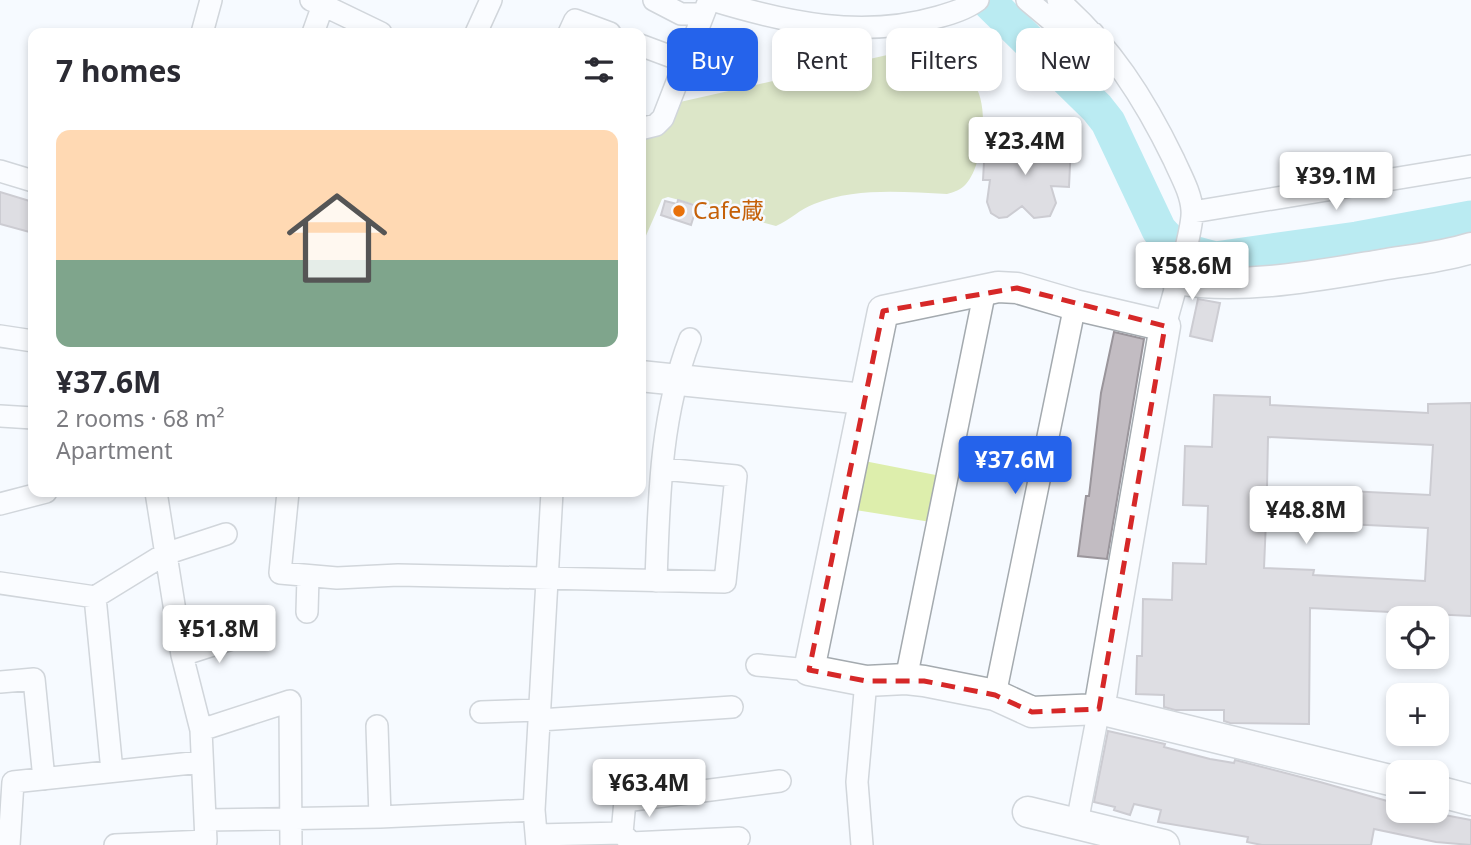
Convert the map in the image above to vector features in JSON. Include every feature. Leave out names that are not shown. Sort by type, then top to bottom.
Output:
[{"type":"street","points":[[203,28],[211,0]]},
{"type":"street","points":[[478,28],[491,0]]},
{"type":"street","points":[[654,0],[681,13],[708,4],[775,20],[844,29],[909,26],[974,3]]},
{"type":"street","points":[[1027,0],[1060,28]]},
{"type":"street","points":[[1058,0],[1088,28]]},
{"type":"street","points":[[314,28],[319,2],[371,28]]},
{"type":"street","points":[[697,28],[708,4]]},
{"type":"street","points":[[571,28],[575,20],[597,28]]},
{"type":"street","points":[[646,47],[667,55]]},
{"type":"street","points":[[1077,823],[1165,326],[1191,221],[1185,185],[1160,132],[1125,71],[1114,58]]},
{"type":"street","points":[[646,127],[660,122],[672,91]]},
{"type":"street","points":[[1191,221],[1471,166]]},
{"type":"street","points":[[0,171],[28,179]]},
{"type":"street","points":[[1177,274],[1218,283],[1286,278],[1422,259],[1471,248]]},
{"type":"street","points":[[808,670],[883,312],[985,290],[1017,288],[1165,326]]},
{"type":"street","points":[[906,679],[985,290]]},
{"type":"street","points":[[995,695],[1075,305]]},
{"type":"street","points":[[0,336],[28,340]]},
{"type":"street","points":[[656,581],[663,469],[674,379],[690,339]]},
{"type":"street","points":[[646,377],[864,399]]},
{"type":"street","points":[[0,416],[28,418]]},
{"type":"street","points":[[288,497],[280,573],[308,577],[398,575],[725,582],[736,476],[663,469]]},
{"type":"street","points":[[0,504],[28,497]]},
{"type":"street","points":[[115,845],[206,841],[201,730],[182,655],[157,497]]},
{"type":"street","points":[[552,497],[534,810],[537,840],[622,833]]},
{"type":"street","points":[[0,583],[95,597],[165,554],[226,534]]},
{"type":"street","points":[[307,612],[308,577]]},
{"type":"street","points":[[95,597],[112,771]]},
{"type":"street","points":[[182,655],[244,635]]},
{"type":"street","points":[[757,665],[808,670],[866,681],[906,679],[995,695],[1032,712],[1099,709],[1386,779]]},
{"type":"street","points":[[0,682],[34,679],[44,779]]},
{"type":"street","points":[[862,845],[857,782],[866,681]]},
{"type":"street","points":[[201,730],[290,701],[291,845]]},
{"type":"street","points":[[481,712],[540,715],[732,707]]},
{"type":"street","points":[[377,726],[380,817]]},
{"type":"street","points":[[9,845],[13,782],[201,762]]},
{"type":"street","points":[[739,838],[631,843],[622,833],[625,801],[780,781]]},
{"type":"street","points":[[1449,794],[1471,800]]},
{"type":"street","points":[[207,820],[380,817],[534,810]]},
{"type":"street","points":[[1028,812],[1164,845]]},
{"type":"highlighted area","points":[[1017,288],[1165,326],[1099,709],[1032,712],[995,695],[924,681],[866,681],[809,670],[883,311]]},
{"type":"green space","points":[[886,55],[886,91],[978,91],[983,118],[977,163],[966,184],[955,192],[846,195],[809,206],[776,226],[668,197],[662,199],[646,236],[646,133],[680,102],[728,91],[758,91],[758,84],[772,81],[772,91],[872,91],[872,58]]},
{"type":"green space","points":[[854,459],[946,477],[937,523],[843,508]]},
{"type":"building","points":[[985,144],[1071,144],[1069,187],[1051,186],[1056,203],[1050,216],[1034,218],[1022,206],[1007,217],[999,218],[991,213],[987,202],[990,180],[983,180]]},
{"type":"building","points":[[0,192],[28,200],[28,232],[0,224]]},
{"type":"building","name":"Cafe蔵","points":[[678,200],[697,206],[691,225],[661,215],[665,201],[677,204]]},
{"type":"building","points":[[1198,299],[1220,303],[1212,341],[1190,336]]},
{"type":"building","points":[[1114,332],[1144,339],[1107,559],[1078,556],[1086,496],[1089,496],[1101,393]]},
{"type":"building","points":[[1214,395],[1270,397],[1270,405],[1428,413],[1428,404],[1471,403],[1471,616],[1449,615],[1449,606],[1386,606],[1386,612],[1310,608],[1309,724],[1230,723],[1224,721],[1224,710],[1175,710],[1164,707],[1164,695],[1136,694],[1137,656],[1142,656],[1143,599],[1172,600],[1173,563],[1206,564],[1208,506],[1183,505],[1185,446],[1212,447]],"holes":[[[1268,437],[1433,445],[1430,495],[1267,487]],[[1266,520],[1428,528],[1425,581],[1313,575],[1314,570],[1264,568]]]},
{"type":"building","points":[[1108,731],[1165,744],[1164,747],[1210,759],[1234,763],[1235,760],[1386,801],[1386,823],[1449,823],[1449,816],[1471,820],[1471,845],[1436,842],[1374,829],[1371,845],[1262,845],[1247,842],[1248,837],[1158,822],[1161,810],[1134,804],[1130,815],[1114,810],[1115,807],[1094,802]]},
{"type":"waterway","points":[[987,0],[1097,108],[1108,122],[1159,230],[1172,244],[1185,251],[1215,259],[1357,239],[1471,218]]},
{"type":"place","name":"Cafe蔵","points":[[679,211]]}]
